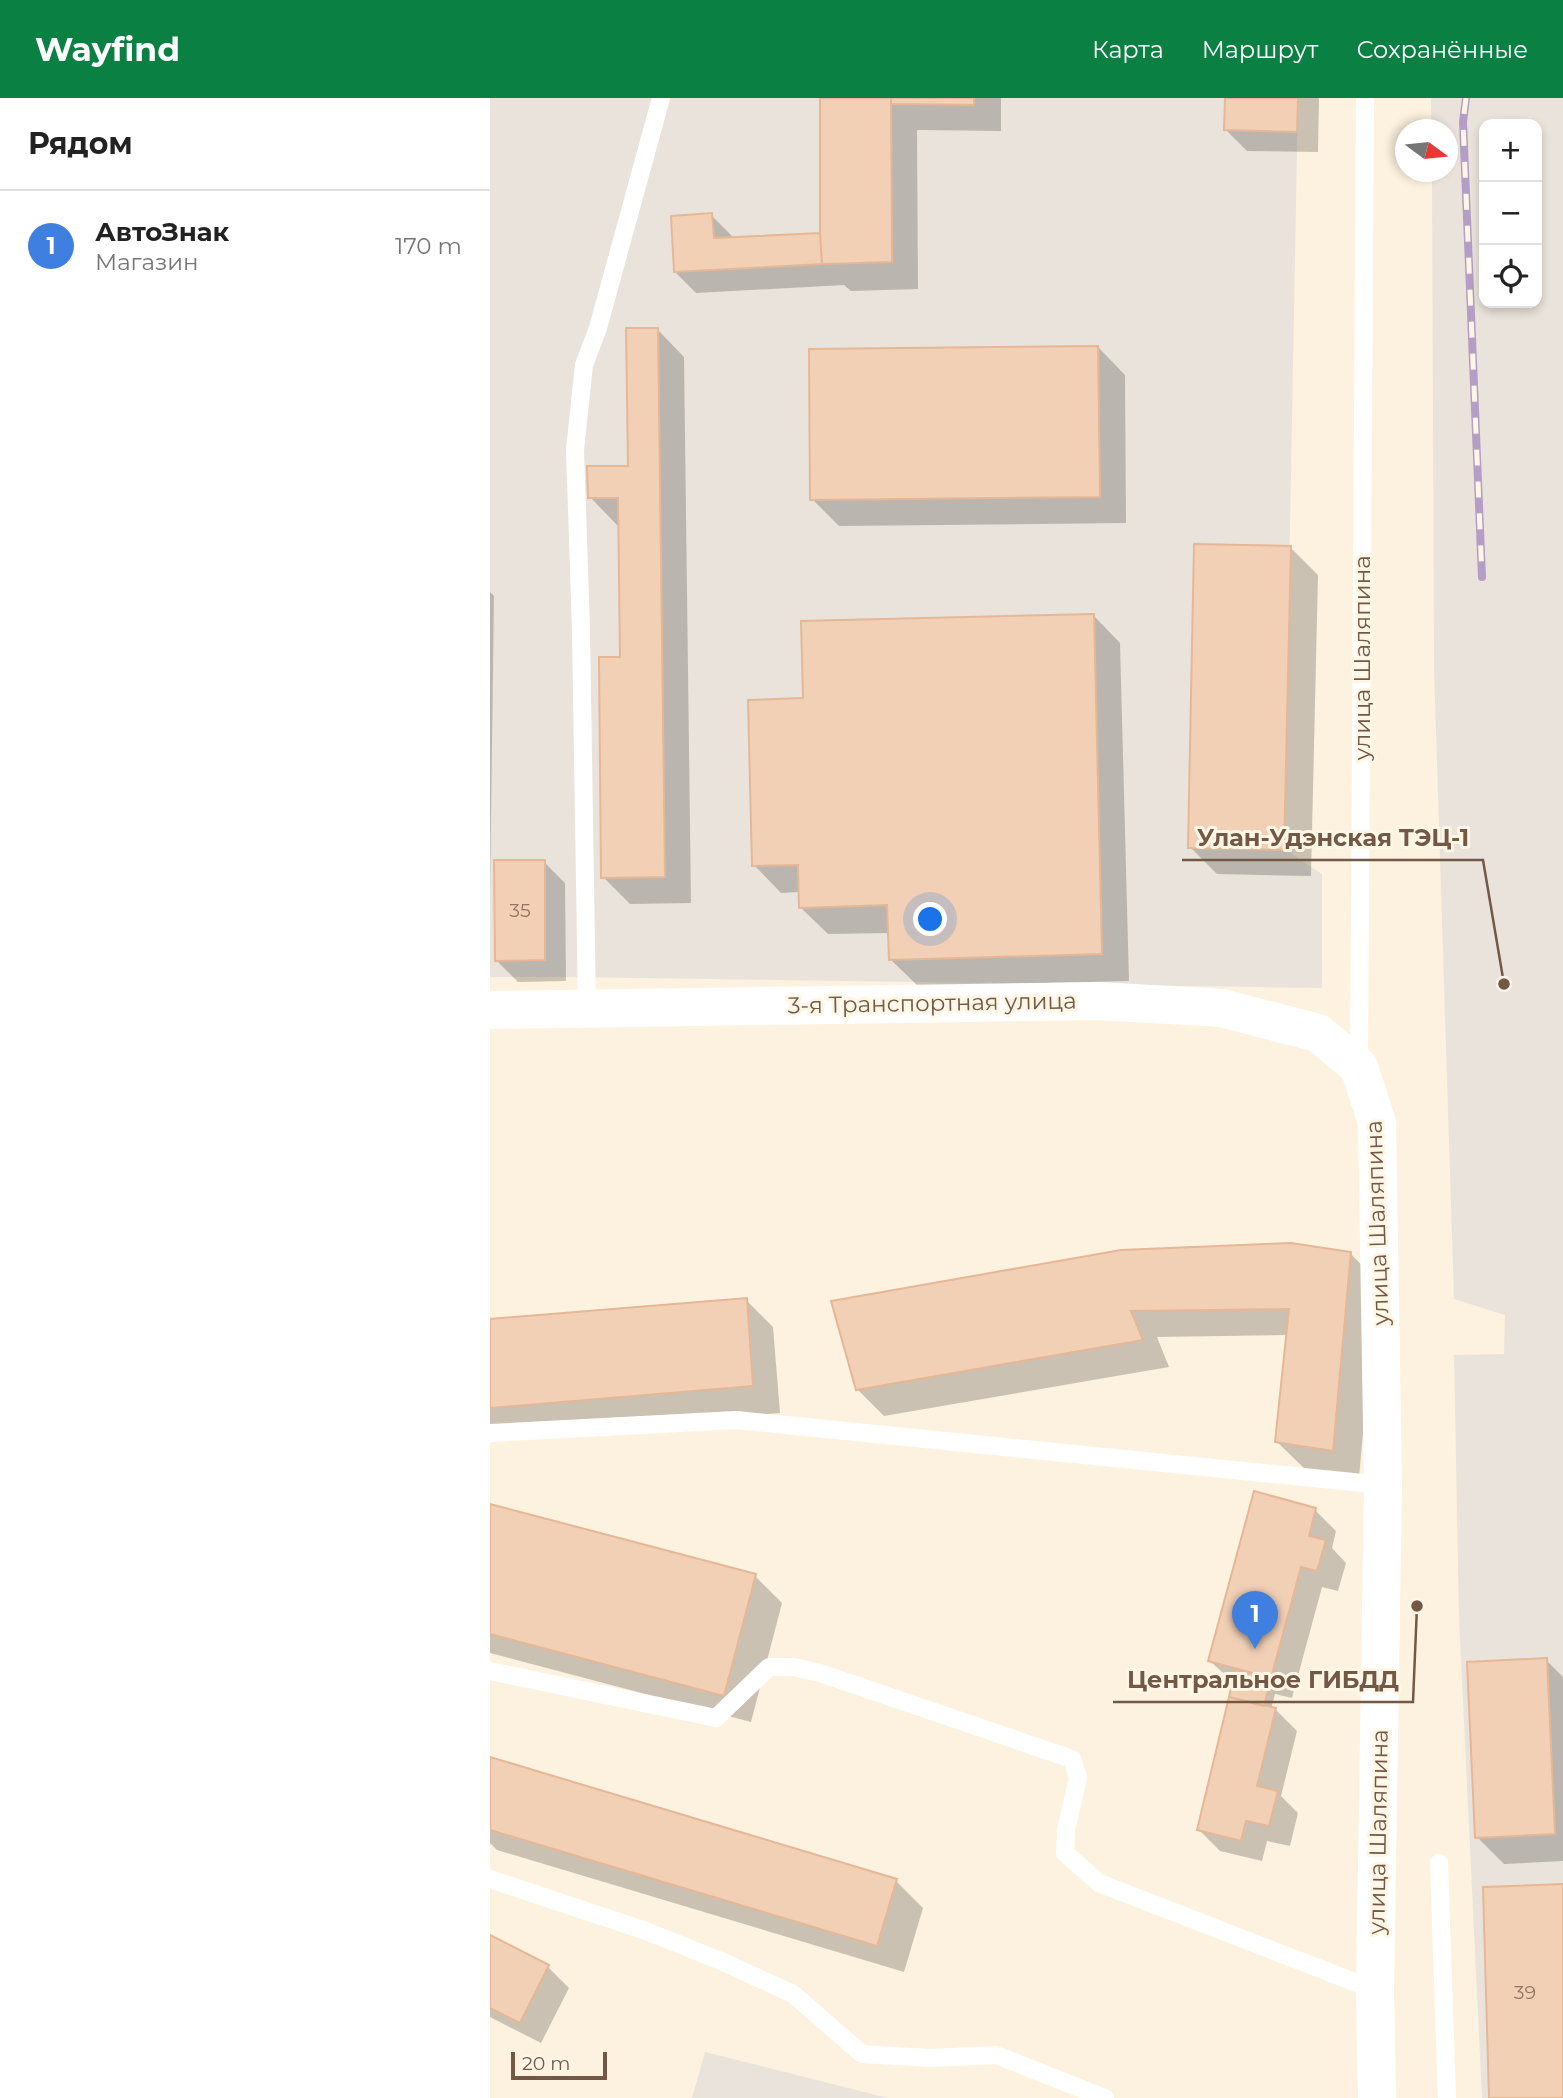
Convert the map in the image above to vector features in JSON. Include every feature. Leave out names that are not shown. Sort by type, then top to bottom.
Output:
[{"type":"street","name":"3-я Транспортная улица","points":[[490,1010],[1099,1001],[1222,1008],[1318,1033],[1359,1067]]},
{"type":"street","name":"улица Шаляпина","points":[[1359,1067],[1377,1123],[1383,1486],[1375,1990],[1377,2098]]},
{"type":"lane","points":[[587,1008],[575,450],[584,365],[598,328],[661,98]]},
{"type":"lane","name":"улица Шаляпина","points":[[1359,1067],[1365,98]]},
{"type":"lane","points":[[490,1433],[736,1420],[1383,1486]]},
{"type":"lane","points":[[490,1671],[716,1718],[769,1667],[794,1667],[820,1673],[1072,1759],[1078,1778],[1066,1829],[1065,1853],[1099,1883],[1375,1990]]},
{"type":"lane","points":[[1439,1863],[1447,2098]]},
{"type":"lane","points":[[490,1878],[646,1931],[793,1994],[862,2054],[930,2058],[996,2055],[1105,2098]]},
{"type":"shaded area","points":[[490,98],[1298,98],[1284,849],[1322,874],[1322,988],[490,977]]},
{"type":"shaded area","points":[[1431,98],[1563,98],[1563,2098],[1482,2098],[1459,1618],[1454,1355],[1504,1354],[1505,1315],[1454,1299],[1434,669],[1432,182],[1458,182],[1458,119],[1431,119]]},
{"type":"shaded area","points":[[705,2052],[888,2098],[692,2098]]},
{"type":"building","points":[[820,98],[891,98],[892,262],[822,264]]},
{"type":"building","points":[[891,98],[974,98],[974,105],[891,104]]},
{"type":"building","points":[[1225,98],[1298,98],[1297,132],[1224,130]]},
{"type":"building","points":[[712,213],[714,238],[820,233],[822,264],[674,272],[671,216]]},
{"type":"building","points":[[626,328],[658,328],[665,877],[601,878],[599,657],[620,657],[618,498],[588,498],[587,466],[628,466]]},
{"type":"building","points":[[1098,346],[1100,497],[810,500],[809,349]]},
{"type":"building","points":[[1194,544],[1291,546],[1284,850],[1188,848]]},
{"type":"building","points":[[1094,614],[1102,954],[889,960],[887,905],[799,908],[798,865],[752,866],[748,700],[803,698],[801,621]]},
{"type":"building","points":[[494,860],[545,860],[545,960],[495,961]]},
{"type":"building","points":[[1291,1243],[1351,1252],[1333,1451],[1275,1442],[1289,1309],[1131,1311],[1143,1340],[856,1390],[831,1301],[1121,1250]]},
{"type":"building","points":[[747,1298],[753,1386],[490,1408],[490,1319]]},
{"type":"building","points":[[1254,1491],[1316,1508],[1309,1536],[1326,1540],[1317,1571],[1301,1567],[1271,1678],[1208,1661]]},
{"type":"building","points":[[490,1504],[756,1574],[724,1696],[490,1634]]},
{"type":"building","points":[[1547,1658],[1555,1834],[1475,1838],[1467,1662]]},
{"type":"building","points":[[1235,1670],[1271,1678],[1264,1706],[1229,1697]]},
{"type":"building","points":[[1229,1697],[1276,1708],[1257,1786],[1278,1791],[1269,1826],[1246,1821],[1241,1841],[1197,1830]]},
{"type":"building","points":[[490,1757],[897,1879],[877,1946],[490,1830]]},
{"type":"building","points":[[1563,1884],[1563,2098],[1489,2098],[1483,1887]]},
{"type":"building","points":[[490,1935],[549,1965],[520,2023],[490,2008]]},
{"type":"railway","points":[[1466,98],[1463,122],[1482,577]]},
{"type":"place","name":"Улан-Удэнская ТЭЦ-1","points":[[1504,984]]},
{"type":"place","name":"Центральное ГИБДД","points":[[1417,1606]]},
{"type":"place","name":"АвтоЗнак","points":[[1255,1649]]}]
